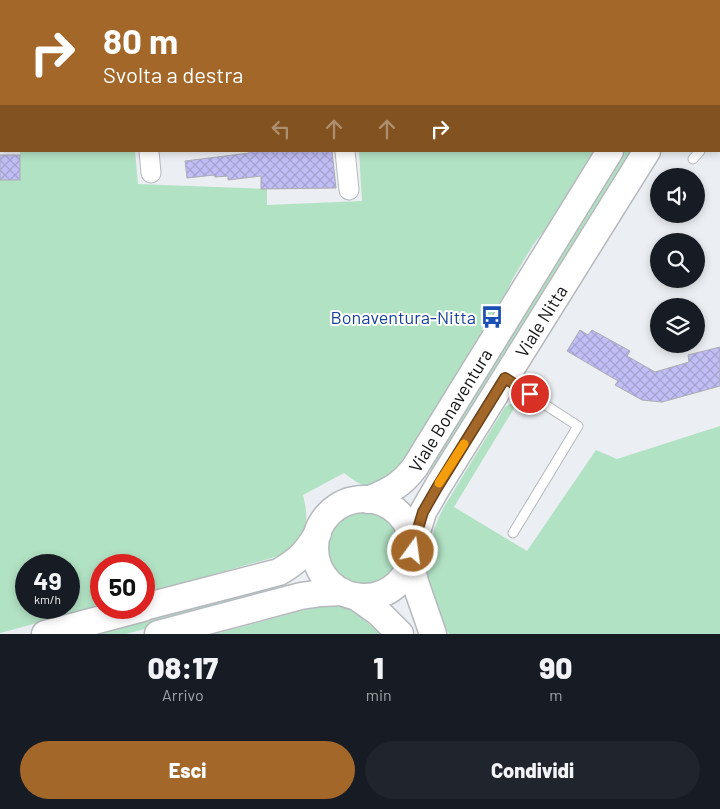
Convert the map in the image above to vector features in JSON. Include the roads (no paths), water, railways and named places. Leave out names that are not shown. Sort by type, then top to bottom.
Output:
[{"type":"main road","name":"Viale Bonaventura","points":[[368,500],[399,486],[407,479],[609,152]]},
{"type":"main road","name":"Viale Nitta","points":[[412,554],[423,512],[438,486],[646,152]]},
{"type":"main road","points":[[155,604],[279,572],[297,561],[308,550],[324,522],[338,508],[355,501],[368,500],[386,505],[401,516],[411,533],[415,582],[433,634]]},
{"type":"main road","points":[[318,533],[316,552],[319,565],[328,581],[379,613],[400,634]]},
{"type":"main road","points":[[158,634],[301,596],[322,593],[374,596],[392,589],[405,575],[412,554]]},
{"type":"main road","points":[[45,634],[100,619]]},
{"type":"street","points":[[149,152],[151,173]]},
{"type":"street","points":[[345,152],[349,190]]},
{"type":"lane","points":[[693,159],[699,152]]},
{"type":"lane","points":[[505,378],[578,426],[513,533]]},
{"type":"place","name":"Bonaventura-Nitta","points":[[492,317]]}]
